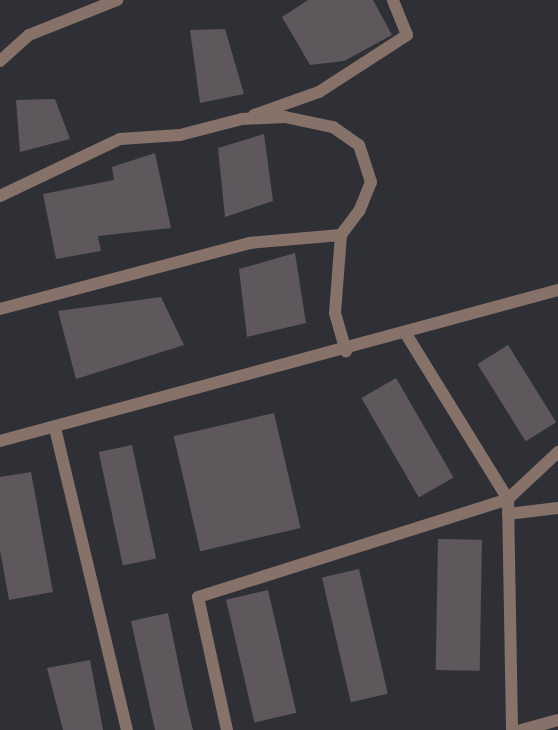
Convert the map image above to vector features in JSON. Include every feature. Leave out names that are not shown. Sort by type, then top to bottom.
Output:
[{"type":"street","points":[[0,61],[29,35],[117,0]]},
{"type":"street","points":[[0,196],[120,140],[180,135],[242,119],[319,92],[407,35],[393,0]]},
{"type":"street","points":[[242,119],[285,117],[333,127],[359,146],[371,182],[359,211],[341,235],[335,313],[346,351]]},
{"type":"street","points":[[0,309],[249,243],[341,235]]},
{"type":"street","points":[[0,441],[346,351],[558,290]]},
{"type":"street","points":[[406,334],[508,499],[512,730]]},
{"type":"street","points":[[55,428],[127,730]]},
{"type":"street","points":[[227,730],[198,597],[508,499],[558,452]]},
{"type":"street","points":[[508,514],[558,508]]},
{"type":"street","points":[[520,730],[558,720]]},
{"type":"building","points":[[308,0],[373,0],[392,35],[344,61],[310,65],[282,17]]},
{"type":"building","points":[[225,29],[244,94],[200,103],[190,30]]},
{"type":"building","points":[[55,99],[70,139],[20,152],[16,100]]},
{"type":"building","points":[[264,134],[273,201],[225,217],[218,148]]},
{"type":"building","points":[[155,153],[171,228],[98,236],[101,251],[56,259],[43,194],[114,180],[112,167]]},
{"type":"building","points":[[295,253],[306,323],[247,337],[239,269]]},
{"type":"building","points":[[161,297],[184,345],[76,379],[58,311]]},
{"type":"building","points":[[508,345],[556,422],[526,441],[477,364]]},
{"type":"building","points":[[396,378],[453,478],[419,498],[361,398]]},
{"type":"building","points":[[274,413],[301,528],[200,551],[174,436]]},
{"type":"building","points":[[132,445],[156,558],[123,566],[99,452]]},
{"type":"building","points":[[31,472],[53,592],[9,600],[0,550],[0,477]]},
{"type":"building","points":[[438,539],[482,540],[480,671],[436,670]]},
{"type":"building","points":[[359,569],[388,694],[351,702],[322,578]]},
{"type":"building","points":[[268,590],[296,713],[254,722],[226,600]]},
{"type":"building","points":[[168,613],[193,730],[155,730],[131,621]]},
{"type":"building","points":[[90,660],[103,730],[63,730],[47,668]]}]
